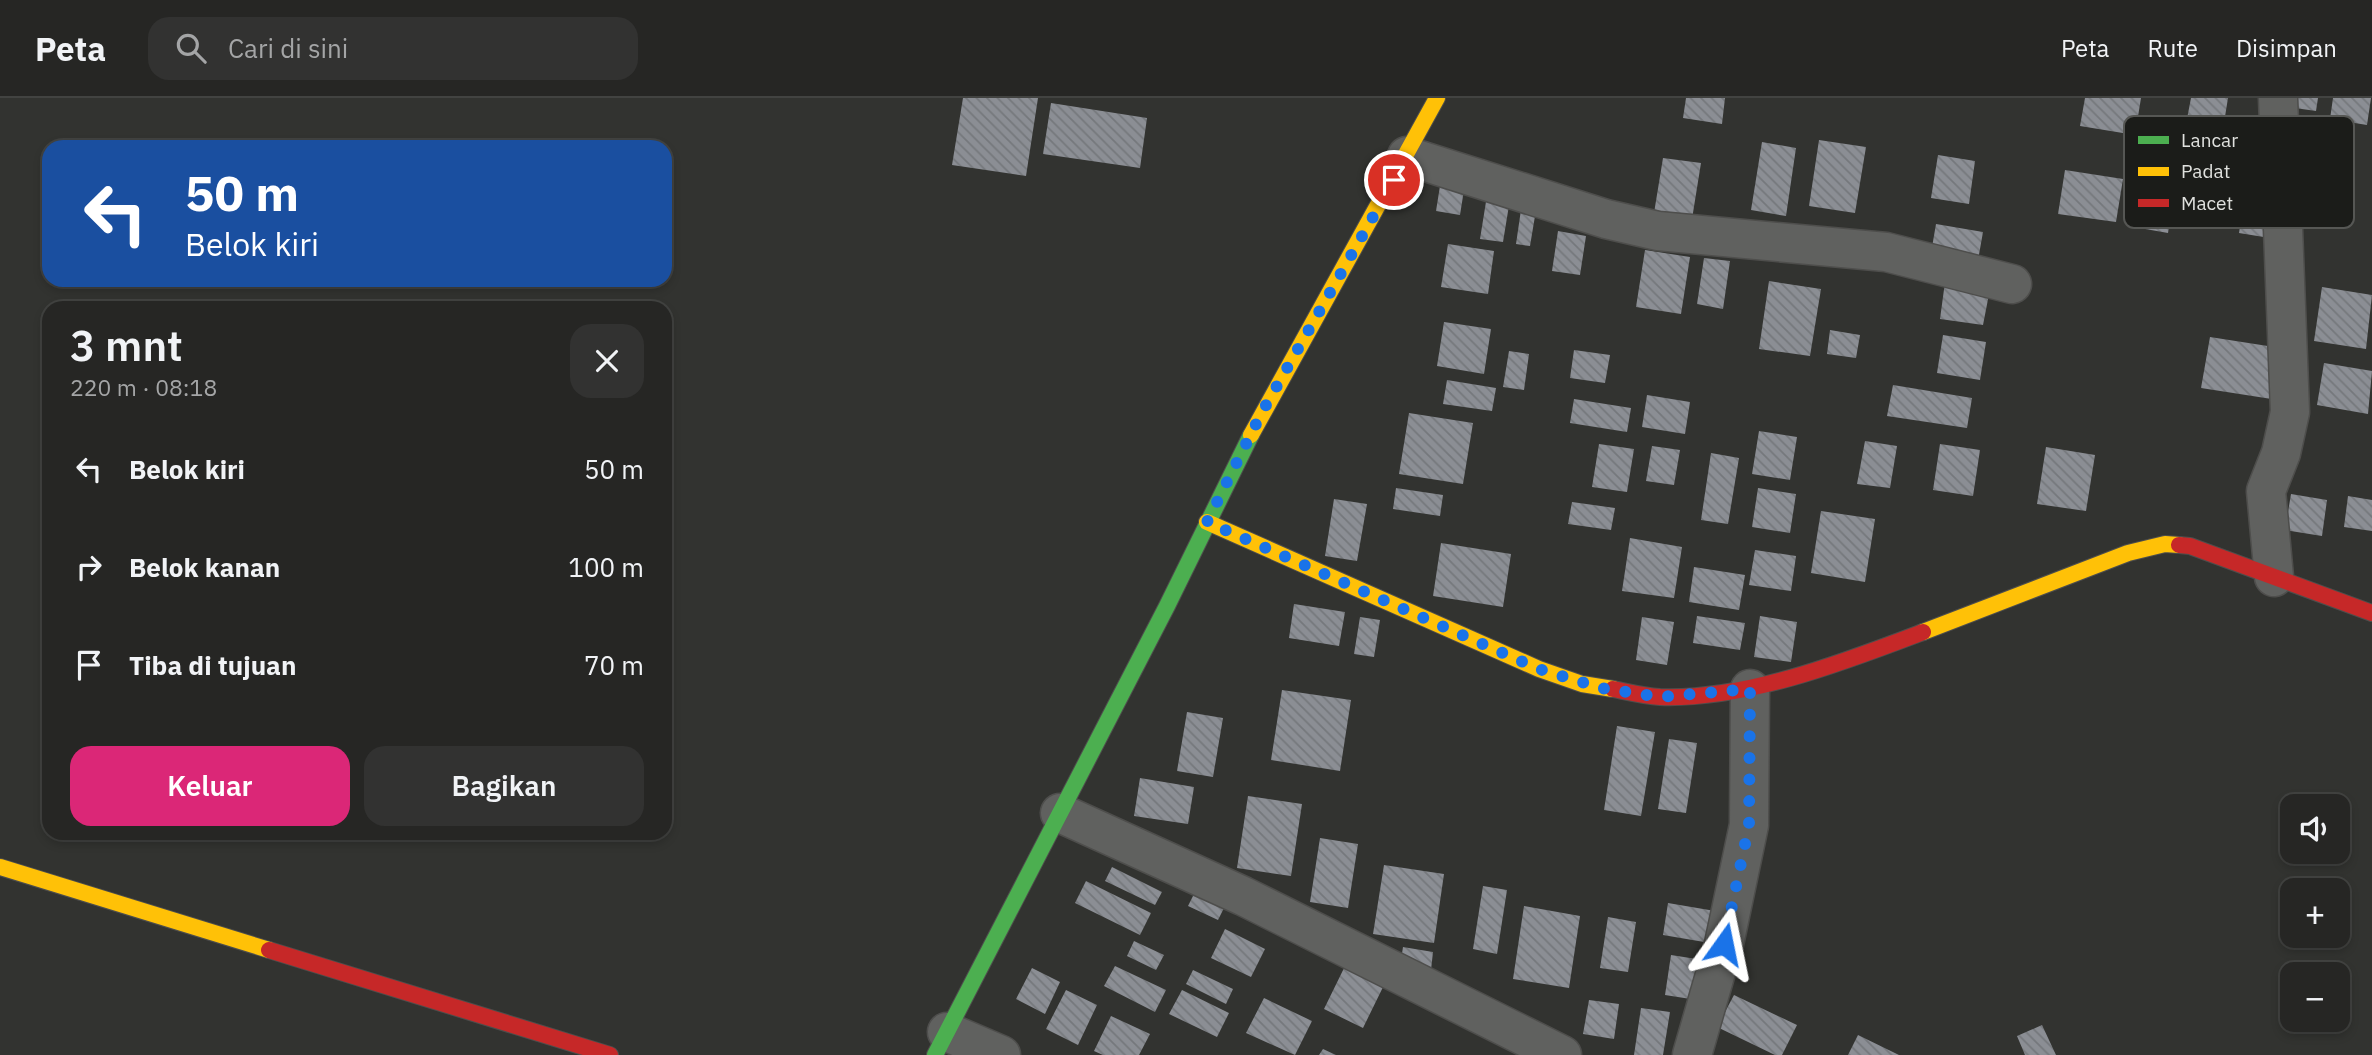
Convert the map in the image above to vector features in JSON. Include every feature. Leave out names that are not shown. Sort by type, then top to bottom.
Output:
[{"type":"street","points":[[1000,1055],[941,1044],[1261,414],[1437,98]]},
{"type":"street","points":[[2277,98],[2278,116]]},
{"type":"street","points":[[1407,156],[1606,219],[1658,231],[1886,252],[2012,284]]},
{"type":"street","points":[[2274,577],[2266,491],[2281,453],[2290,412],[2282,228]]},
{"type":"street","points":[[1207,522],[1539,669],[1582,684],[1660,697],[1750,689],[1867,653],[2145,547],[2190,546],[2372,613]]},
{"type":"street","points":[[1692,1055],[1724,944],[1749,825],[1750,689]]},
{"type":"street","points":[[1060,813],[1242,896],[1562,1055]]},
{"type":"street","points":[[0,867],[611,1055]]},
{"type":"building","points":[[963,98],[1038,98],[1026,176],[952,165]]},
{"type":"building","points":[[1686,98],[1725,98],[1722,124],[1683,118]]},
{"type":"building","points":[[2085,98],[2141,98],[2138,116],[2124,116],[2124,133],[2080,126]]},
{"type":"building","points":[[2191,98],[2228,98],[2225,116],[2188,116]]},
{"type":"building","points":[[2282,98],[2318,98],[2316,111],[2281,106]]},
{"type":"building","points":[[2333,98],[2371,98],[2367,125],[2354,123],[2354,116],[2330,116]]},
{"type":"building","points":[[1051,103],[1147,118],[1140,168],[1043,154]]},
{"type":"building","points":[[1819,140],[1866,147],[1855,213],[1809,206]]},
{"type":"building","points":[[1762,142],[1796,148],[1786,216],[1751,210]]},
{"type":"building","points":[[1938,155],[1975,161],[1969,204],[1931,198]]},
{"type":"building","points":[[1663,158],[1701,163],[1692,219],[1654,213]]},
{"type":"building","points":[[1443,167],[1467,171],[1460,215],[1436,211]]},
{"type":"building","points":[[2065,170],[2123,179],[2116,222],[2058,214]]},
{"type":"building","points":[[1489,183],[1512,187],[1503,242],[1480,239]]},
{"type":"building","points":[[1523,196],[1538,198],[1530,246],[1516,244]]},
{"type":"building","points":[[1936,224],[1983,232],[1977,266],[1930,259]]},
{"type":"building","points":[[2140,228],[2169,228],[2168,233]]},
{"type":"building","points":[[2240,228],[2278,228],[2276,239],[2239,233]]},
{"type":"building","points":[[1558,231],[1586,236],[1580,275],[1552,271]]},
{"type":"building","points":[[1448,244],[1494,251],[1488,294],[1441,287]]},
{"type":"building","points":[[1645,250],[1690,257],[1681,314],[1636,307]]},
{"type":"building","points":[[1704,258],[1730,261],[1723,309],[1697,304]]},
{"type":"building","points":[[1769,281],[1821,289],[1810,356],[1759,349]]},
{"type":"building","points":[[1945,282],[1990,289],[1983,325],[1940,319]]},
{"type":"building","points":[[2322,287],[2372,295],[2366,349],[2314,341]]},
{"type":"building","points":[[1444,322],[1491,329],[1484,374],[1437,366]]},
{"type":"building","points":[[1830,330],[1860,335],[1856,358],[1827,354]]},
{"type":"building","points":[[1943,335],[1986,342],[1980,380],[1937,373]]},
{"type":"building","points":[[2210,337],[2287,349],[2278,400],[2201,388]]},
{"type":"building","points":[[1574,350],[1610,355],[1605,383],[1570,378]]},
{"type":"building","points":[[1509,351],[1529,354],[1524,390],[1503,387]]},
{"type":"building","points":[[2324,363],[2372,371],[2368,414],[2317,405]]},
{"type":"building","points":[[1447,380],[1496,388],[1492,411],[1443,404]]},
{"type":"building","points":[[1893,385],[1972,398],[1967,428],[1887,416]]},
{"type":"building","points":[[1647,395],[1690,402],[1685,434],[1642,427]]},
{"type":"building","points":[[1574,399],[1631,408],[1627,432],[1570,423]]},
{"type":"building","points":[[1409,413],[1473,423],[1463,484],[1399,474]]},
{"type":"building","points":[[1759,431],[1797,437],[1790,480],[1752,474]]},
{"type":"building","points":[[1865,441],[1897,446],[1890,488],[1857,484]]},
{"type":"building","points":[[1599,444],[1634,449],[1627,492],[1592,487]]},
{"type":"building","points":[[1940,444],[1980,450],[1973,496],[1933,490]]},
{"type":"building","points":[[1652,446],[1680,450],[1674,485],[1646,481]]},
{"type":"building","points":[[2046,447],[2095,455],[2086,511],[2037,504]]},
{"type":"building","points":[[1711,453],[1739,458],[1728,524],[1701,520]]},
{"type":"building","points":[[1396,488],[1443,495],[1440,516],[1393,509]]},
{"type":"building","points":[[1758,488],[1796,494],[1790,533],[1752,527]]},
{"type":"building","points":[[2291,494],[2327,500],[2322,536],[2285,530]]},
{"type":"building","points":[[2348,496],[2372,500],[2372,531],[2344,527]]},
{"type":"building","points":[[1334,499],[1367,504],[1357,561],[1325,556]]},
{"type":"building","points":[[1572,502],[1615,508],[1611,530],[1568,524]]},
{"type":"building","points":[[1821,511],[1875,519],[1865,582],[1811,573]]},
{"type":"building","points":[[1630,538],[1682,547],[1674,598],[1622,591]]},
{"type":"building","points":[[1441,543],[1511,554],[1503,607],[1433,596]]},
{"type":"building","points":[[1755,550],[1796,556],[1791,591],[1749,585]]},
{"type":"building","points":[[1694,567],[1745,575],[1739,610],[1689,602]]},
{"type":"building","points":[[1294,604],[1345,612],[1339,646],[1289,638]]},
{"type":"building","points":[[1697,616],[1745,623],[1740,650],[1693,643]]},
{"type":"building","points":[[1760,616],[1797,622],[1791,662],[1754,657]]},
{"type":"building","points":[[1360,617],[1380,620],[1374,657],[1354,654]]},
{"type":"building","points":[[1642,617],[1674,622],[1667,665],[1636,660]]},
{"type":"building","points":[[1282,690],[1351,700],[1340,771],[1271,760]]},
{"type":"building","points":[[1187,712],[1223,718],[1213,777],[1177,771]]},
{"type":"building","points":[[1617,726],[1655,732],[1641,816],[1604,810]]},
{"type":"building","points":[[1669,739],[1697,743],[1686,813],[1658,809]]},
{"type":"building","points":[[1140,778],[1194,787],[1188,824],[1134,816]]},
{"type":"building","points":[[1248,796],[1302,804],[1291,876],[1237,868]]},
{"type":"building","points":[[1320,838],[1358,844],[1348,908],[1310,902]]},
{"type":"building","points":[[1384,865],[1444,874],[1434,943],[1373,934]]},
{"type":"building","points":[[1112,867],[1162,892],[1155,905],[1105,881]]},
{"type":"building","points":[[1086,881],[1151,913],[1140,935],[1075,903]]},
{"type":"building","points":[[1200,882],[1230,896],[1218,920],[1188,906]]},
{"type":"building","points":[[1483,886],[1507,890],[1497,954],[1473,949]]},
{"type":"building","points":[[1668,903],[1715,911],[1710,943],[1663,935]]},
{"type":"building","points":[[1524,906],[1580,916],[1569,988],[1513,979]]},
{"type":"building","points":[[1608,917],[1636,922],[1628,972],[1600,968]]},
{"type":"building","points":[[1225,929],[1265,949],[1251,977],[1211,958]]},
{"type":"building","points":[[1134,941],[1164,955],[1156,970],[1127,956]]},
{"type":"building","points":[[1403,947],[1433,952],[1430,979],[1399,973]]},
{"type":"building","points":[[1671,955],[1703,960],[1697,1000],[1665,995]]},
{"type":"building","points":[[1346,964],[1385,983],[1363,1028],[1324,1009]]},
{"type":"building","points":[[1115,966],[1166,990],[1155,1012],[1104,986]]},
{"type":"building","points":[[1032,968],[1060,982],[1045,1014],[1016,999]]},
{"type":"building","points":[[1193,970],[1233,989],[1226,1004],[1186,984]]},
{"type":"building","points":[[1066,990],[1097,1005],[1078,1045],[1046,1029]]},
{"type":"building","points":[[1182,990],[1229,1013],[1217,1037],[1169,1014]]},
{"type":"building","points":[[1734,995],[1797,1025],[1782,1055],[1775,1055],[1717,1027]]},
{"type":"building","points":[[1264,998],[1312,1021],[1295,1055],[1246,1033]]},
{"type":"building","points":[[1589,1000],[1619,1004],[1614,1039],[1583,1034]]},
{"type":"building","points":[[1641,1008],[1670,1012],[1663,1055],[1634,1055]]},
{"type":"building","points":[[1111,1016],[1150,1034],[1139,1055],[1103,1055],[1094,1051]]},
{"type":"building","points":[[2042,1025],[2056,1055],[2025,1055],[2017,1036]]},
{"type":"building","points":[[1858,1035],[1899,1055],[1848,1055]]},
{"type":"building","points":[[1323,1049],[1336,1055],[1319,1055]]},
{"type":"traffic: fast","points":[[935,1055],[1167,606],[1251,435]]},
{"type":"traffic: slow","points":[[1251,435],[1437,98]]},
{"type":"traffic: slow","points":[[1207,522],[1539,669],[1582,684],[1613,689]]},
{"type":"traffic: slow","points":[[1923,632],[2128,553],[2165,544],[2179,545]]},
{"type":"traffic: slow","points":[[0,867],[269,950]]},
{"type":"traffic: jam","points":[[2179,545],[2190,546],[2372,613]]},
{"type":"traffic: jam","points":[[1613,689],[1660,697],[1693,696],[1760,686],[1828,667],[1923,632]]},
{"type":"traffic: jam","points":[[269,950],[610,1055]]},
{"type":"route","points":[[1394,180],[1261,414],[1207,522],[1539,669],[1582,684],[1660,697],[1750,689],[1749,825],[1724,944]]}]
